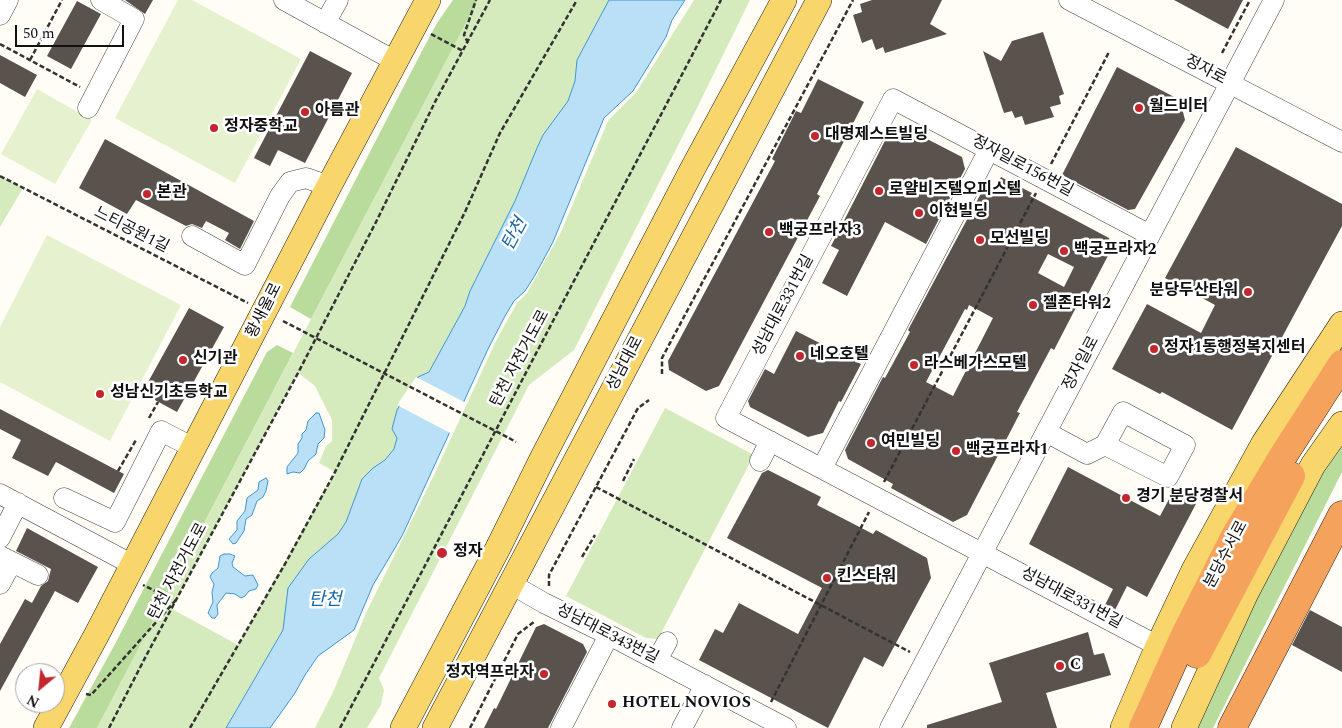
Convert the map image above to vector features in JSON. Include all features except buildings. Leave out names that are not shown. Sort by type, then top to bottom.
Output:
[{"type":"highway","name":"분당수서로","points":[[1143,728],[1234,538],[1283,456],[1342,364]]},
{"type":"highway","name":"분당수서로","points":[[1162,728],[1203,642],[1299,462],[1342,399]]},
{"type":"highway","points":[[1232,728],[1342,515]]},
{"type":"main road","name":"황새울로","points":[[46,728],[138,574],[194,448],[329,186],[428,0]]},
{"type":"main road","name":"성남대로","points":[[403,728],[498,548],[543,457],[692,170],[784,0]]},
{"type":"main road","name":"성남대로","points":[[435,728],[819,0]]},
{"type":"main road","points":[[1123,728],[1158,646],[1194,570],[1264,443],[1342,324]]},
{"type":"main road","points":[[1184,728],[1245,596],[1313,465],[1342,424]]},
{"type":"street","points":[[0,15],[8,0]]},
{"type":"street","points":[[91,101],[134,20],[101,0]]},
{"type":"street","points":[[284,0],[395,61]]},
{"type":"street","points":[[326,23],[338,0]]},
{"type":"street","name":"정자로","points":[[1069,0],[1342,142]]},
{"type":"street","name":"정자일로","points":[[890,728],[1274,0]]},
{"type":"street","name":"정자일로156번길","points":[[893,99],[1150,235]]},
{"type":"street","name":"성남대로331번길","points":[[893,99],[726,418],[1158,646]]},
{"type":"street","points":[[822,468],[989,150]]},
{"type":"street","points":[[192,236],[245,264],[280,196],[290,182],[306,178],[329,186]]},
{"type":"street","points":[[64,498],[114,522],[161,431],[194,448]]},
{"type":"street","points":[[1046,432],[1087,454],[1105,445]]},
{"type":"street","points":[[760,461],[770,441]]},
{"type":"street","points":[[0,494],[138,574]]},
{"type":"street","points":[[1,535],[18,503]]},
{"type":"street","points":[[0,584],[6,559],[38,576]]},
{"type":"street","name":"성남대로343번길","points":[[511,584],[544,603],[786,728]]},
{"type":"street","points":[[561,728],[609,635]]},
{"type":"street","points":[[657,660],[667,642]]},
{"type":"street","points":[[682,728],[704,685]]},
{"type":"path","points":[[30,60],[62,0]]},
{"type":"path","points":[[468,43],[464,35],[476,0]]},
{"type":"path","name":"탄천 자전거도로","points":[[109,728],[298,373],[436,100],[490,0]]},
{"type":"path","points":[[190,728],[336,472],[465,212],[500,133],[577,0]]},
{"type":"path","name":"탄천 자전거도로","points":[[340,728],[721,0]]},
{"type":"path","points":[[662,374],[662,358],[853,0]]},
{"type":"path","points":[[1222,53],[1250,0]]},
{"type":"path","points":[[430,33],[463,51]]},
{"type":"path","points":[[0,44],[30,60],[91,101]]},
{"type":"path","points":[[763,716],[1109,52]]},
{"type":"path","name":"느티공원1길","points":[[0,176],[251,305]]},
{"type":"path","points":[[283,322],[516,442]]},
{"type":"path","points":[[551,591],[549,575],[638,408],[649,400]]},
{"type":"path","points":[[623,482],[634,459]]},
{"type":"path","points":[[596,487],[910,652]]},
{"type":"path","points":[[582,557],[595,535]]},
{"type":"path","points":[[84,694],[91,695],[175,602],[138,574]]},
{"type":"path","points":[[470,728],[518,634],[534,622]]},
{"type":"green space","points":[[178,0],[192,0],[301,59],[235,183],[115,118]]},
{"type":"green space","points":[[453,0],[478,0],[311,319],[290,307],[422,51],[437,23]]},
{"type":"green space","points":[[478,0],[609,0],[577,60],[575,81],[568,101],[543,135],[515,201],[470,291],[465,306],[429,372],[394,449],[385,460],[362,479],[346,522],[338,534],[309,559],[286,610],[283,630],[226,728],[97,728]],"holes":[[[298,373],[315,386],[332,420],[332,441],[326,446],[319,463],[335,472],[238,645],[172,609]]]},
{"type":"green space","points":[[694,0],[750,0],[574,350],[529,385],[379,678],[384,690],[381,705],[367,728],[315,728],[334,690],[366,613],[434,475],[496,341],[517,303],[527,293],[561,232],[608,121],[637,91]]},
{"type":"green space","points":[[37,89],[92,120],[55,184],[1,154]]},
{"type":"green space","points":[[0,176],[23,188],[0,227]]},
{"type":"green space","points":[[47,235],[181,305],[110,441],[0,382],[0,327]]},
{"type":"green space","points":[[277,345],[293,353],[97,728],[69,728],[115,644],[267,352]]},
{"type":"green space","points":[[665,408],[754,455],[658,639],[646,638],[566,596]]},
{"type":"green space","points":[[1342,445],[1342,472],[1213,728],[1192,728],[1256,594],[1329,461]]},
{"type":"water","name":"탄천","points":[[609,0],[685,0],[672,20],[666,37],[633,91],[604,118],[553,242],[525,291],[514,301],[488,349],[402,536],[373,585],[354,630],[318,656],[270,728],[226,728],[283,630],[288,588],[309,559],[338,534],[346,522],[362,479],[385,460],[394,449],[397,438],[392,429],[397,410],[418,377],[429,372],[465,306],[470,291],[515,201],[543,135],[568,101],[575,81],[577,60]]},
{"type":"water","points":[[316,413],[319,413],[325,430],[324,438],[318,444],[316,454],[308,461],[300,473],[293,472],[287,474],[287,467],[298,453],[298,444],[306,430],[308,421]]},
{"type":"water","points":[[266,478],[268,481],[263,497],[257,501],[252,515],[246,519],[244,531],[236,543],[233,544],[229,539],[237,530],[237,521],[245,511],[247,498],[258,490],[259,482]]},
{"type":"water","points":[[224,554],[235,556],[232,563],[233,567],[245,576],[253,575],[258,585],[256,589],[249,591],[241,598],[235,594],[226,593],[217,605],[218,614],[215,618],[212,618],[208,613],[213,602],[212,592],[214,584],[210,577],[218,568],[220,556]]},
{"type":"pier","points":[[416,377],[466,403],[452,434],[397,405]]},
{"type":"place","name":"월드비터","points":[[1139,108]]},
{"type":"place","name":"아름관","points":[[305,112]]},
{"type":"place","name":"정자중학교","points":[[214,128]]},
{"type":"place","name":"대명제스트빌딩","points":[[815,136]]},
{"type":"place","name":"로얄비즈텔오피스텔","points":[[879,191]]},
{"type":"place","name":"본관","points":[[147,194]]},
{"type":"place","name":"이현빌딩","points":[[919,213]]},
{"type":"place","name":"백궁프라자3","points":[[769,232]]},
{"type":"place","name":"모선빌딩","points":[[980,240]]},
{"type":"place","name":"백궁프라자2","points":[[1064,251]]},
{"type":"place","name":"분당두산타워","points":[[1248,292]]},
{"type":"place","name":"젤존타워2","points":[[1033,305]]},
{"type":"place","name":"정자1동행정복지센터","points":[[1154,349]]},
{"type":"place","name":"네오호텔","points":[[800,356]]},
{"type":"place","name":"신기관","points":[[183,360]]},
{"type":"place","name":"라스베가스모텔","points":[[914,365]]},
{"type":"place","name":"성남신기초등학교","points":[[100,394]]},
{"type":"place","name":"여민빌딩","points":[[871,443]]},
{"type":"place","name":"백궁프라자1","points":[[956,451]]},
{"type":"place","name":"경기 분당경찰서","points":[[1126,498]]},
{"type":"place","name":"정자","points":[[442,553]]},
{"type":"place","name":"킨스타워","points":[[827,578]]},
{"type":"place","name":"C","points":[[1060,666]]},
{"type":"place","name":"정자역프라자","points":[[544,674]]},
{"type":"place","name":"HOTEL NOVIOS","points":[[612,704]]}]
